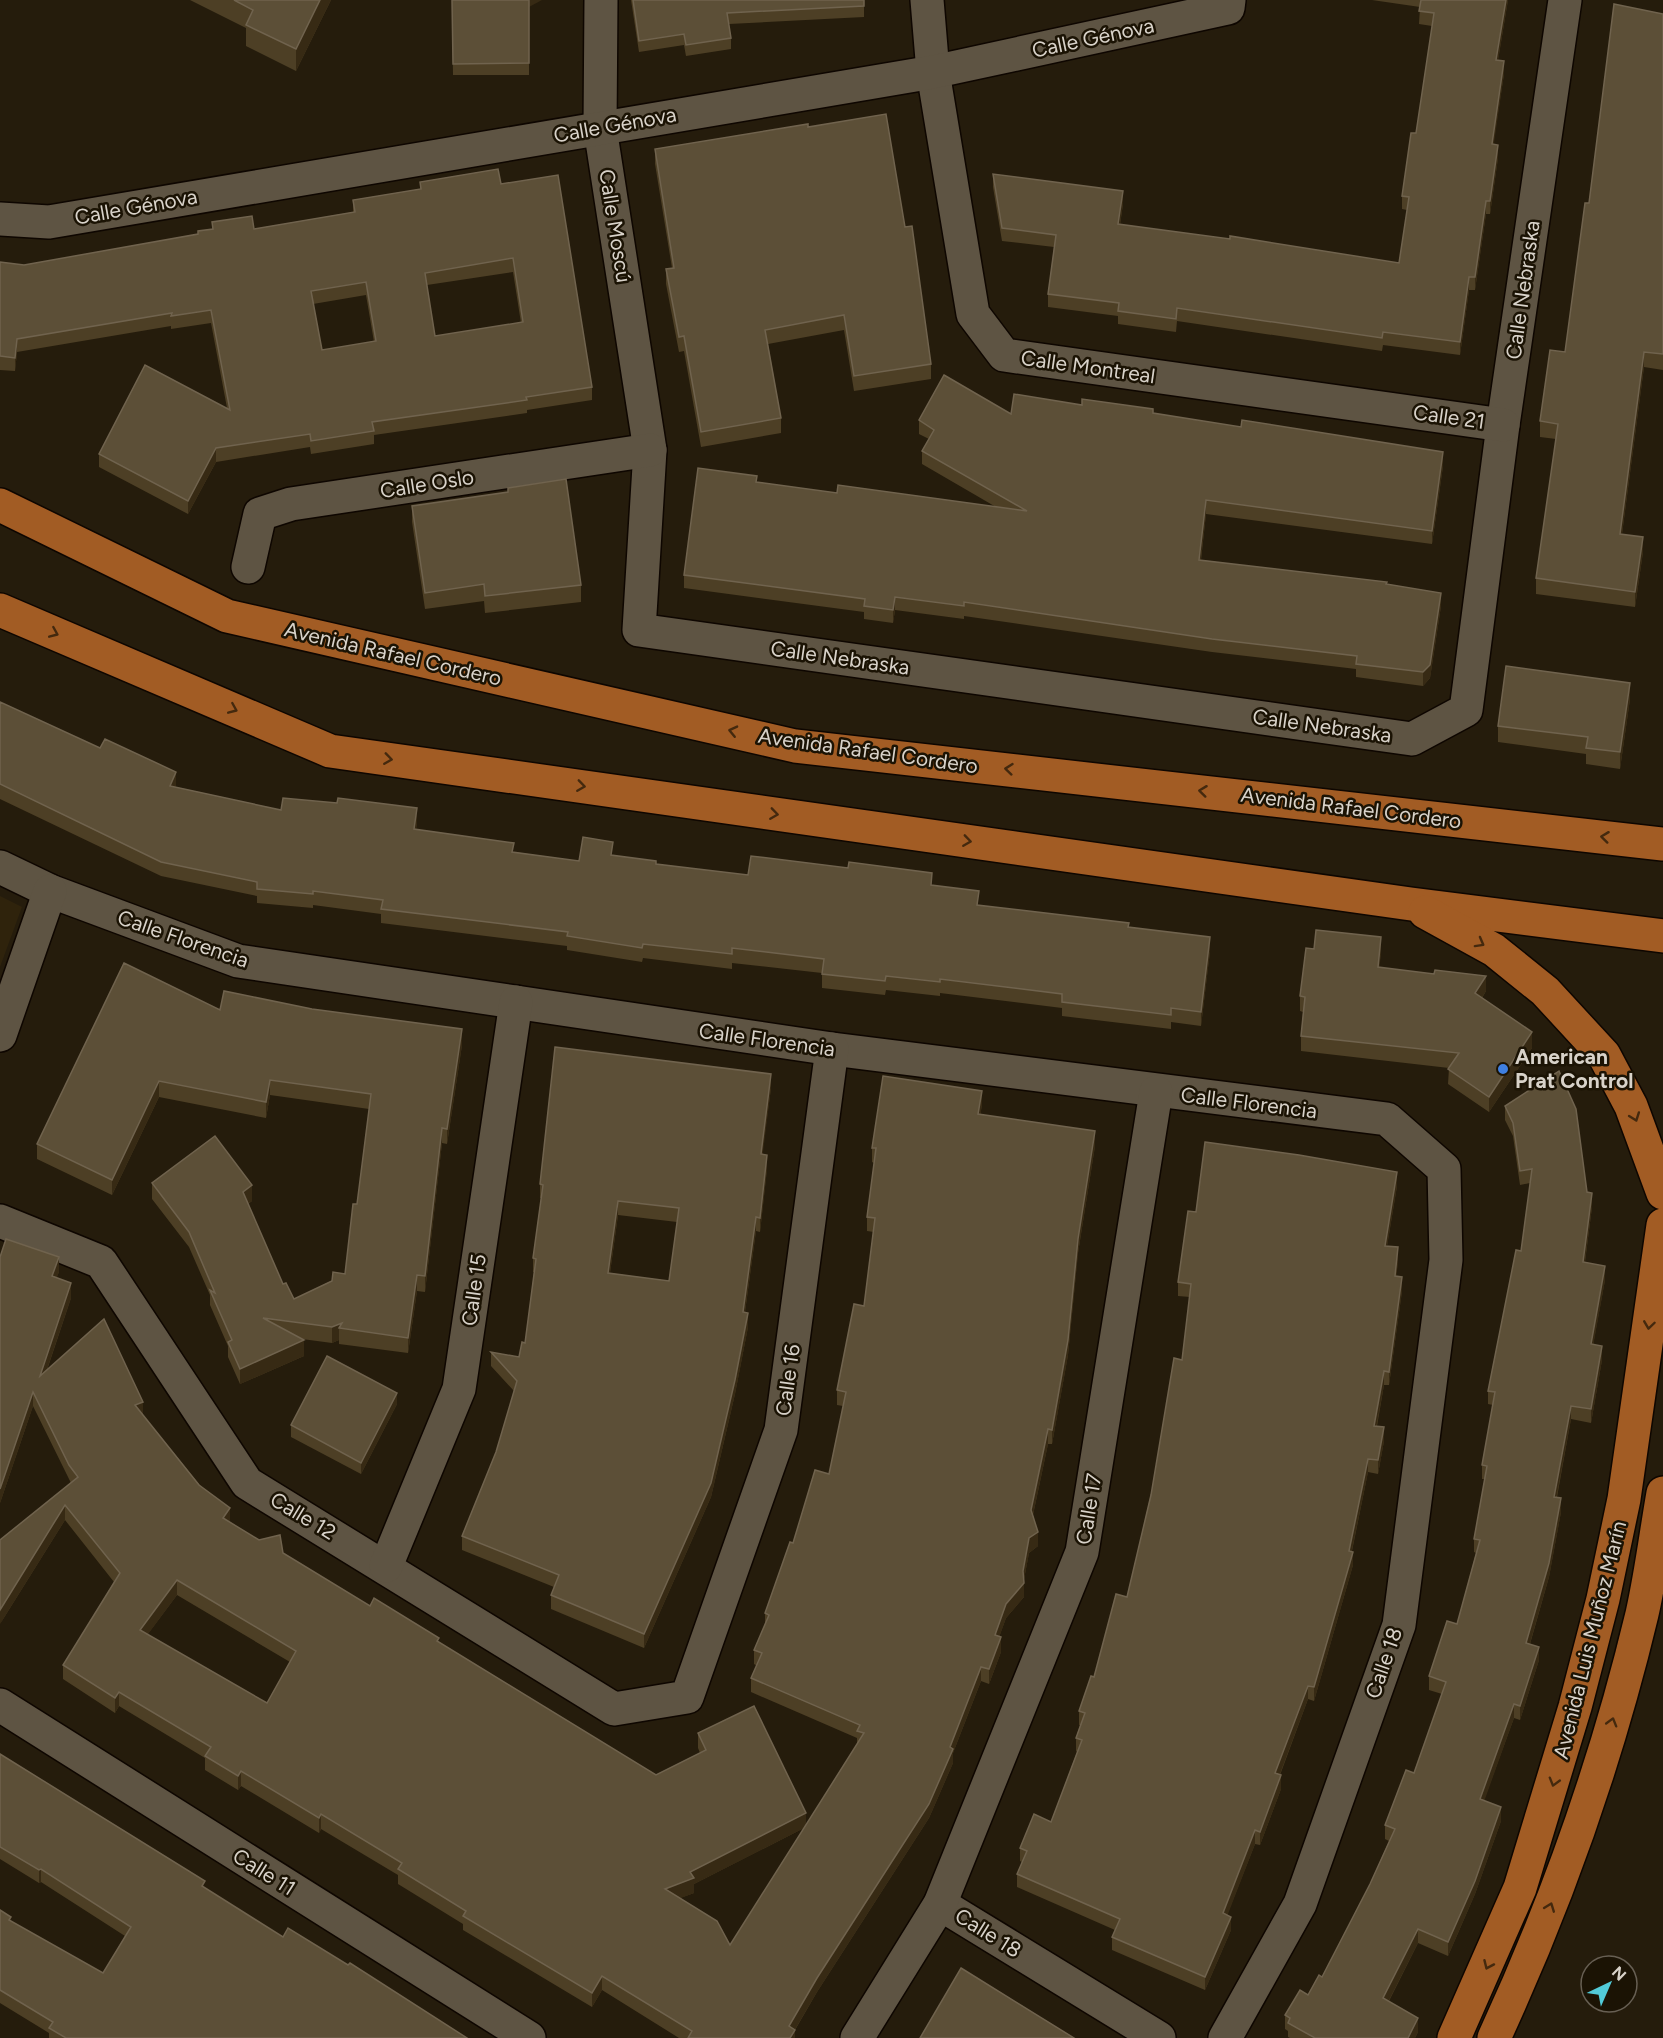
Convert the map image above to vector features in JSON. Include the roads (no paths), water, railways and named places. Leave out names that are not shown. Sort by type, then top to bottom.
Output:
[{"type":"main road","name":"Avenida Rafael Cordero","points":[[0,505],[227,616],[795,746],[1663,844]]},
{"type":"main road","points":[[0,610],[330,751],[1411,904],[1663,936]]},
{"type":"main road","points":[[1411,904],[1494,950],[1545,991],[1604,1056],[1631,1106],[1663,1193]]},
{"type":"main road","name":"Avenida Luis Muñoz Marín","points":[[1464,2034],[1520,1888],[1544,1818],[1581,1685],[1616,1535],[1663,1225]]},
{"type":"main road","name":"Avenida Luis Muñoz Marín","points":[[1494,2038],[1525,1970],[1572,1849],[1612,1724],[1659,1544],[1663,1493]]},
{"type":"street","name":"Calle Moscú","points":[[600,0],[600,128],[650,450]]},
{"type":"street","name":"Calle Montreal","points":[[927,0],[933,72],[974,314],[1004,355],[1394,410]]},
{"type":"street","name":"Calle Nebraska","points":[[650,450],[639,630],[1412,739],[1466,710],[1503,425],[1565,0]]},
{"type":"street","name":"Calle Génova","points":[[0,219],[50,222],[933,72],[1229,4]]},
{"type":"street","name":"Calle 21","points":[[1394,410],[1503,425]]},
{"type":"street","name":"Calle Oslo","points":[[248,567],[260,513],[291,504],[650,450]]},
{"type":"street","name":"Calle Florencia","points":[[0,867],[50,891],[238,961],[832,1049],[1156,1092],[1387,1119],[1443,1169],[1446,1260]]},
{"type":"street","points":[[0,1035],[50,891]]},
{"type":"street","name":"Calle 15","points":[[386,1566],[459,1389],[516,1002]]},
{"type":"street","name":"Calle 16","points":[[687,1697],[781,1430],[832,1049]]},
{"type":"street","name":"Calle 17","points":[[857,2038],[940,1904],[1082,1552],[1156,1092]]},
{"type":"street","name":"Calle 12","points":[[0,1221],[101,1262],[247,1483],[386,1566],[614,1708],[687,1697]]},
{"type":"street","name":"Calle 18","points":[[1225,2038],[1300,1904],[1399,1625],[1446,1260]]},
{"type":"street","points":[[1616,1535],[1659,1544]]},
{"type":"street","name":"Calle 11","points":[[0,1705],[529,2038]]},
{"type":"street","name":"Calle 18","points":[[940,1904],[1159,2038]]},
{"type":"place","name":"American Prat Control","points":[[1503,1069]]}]
